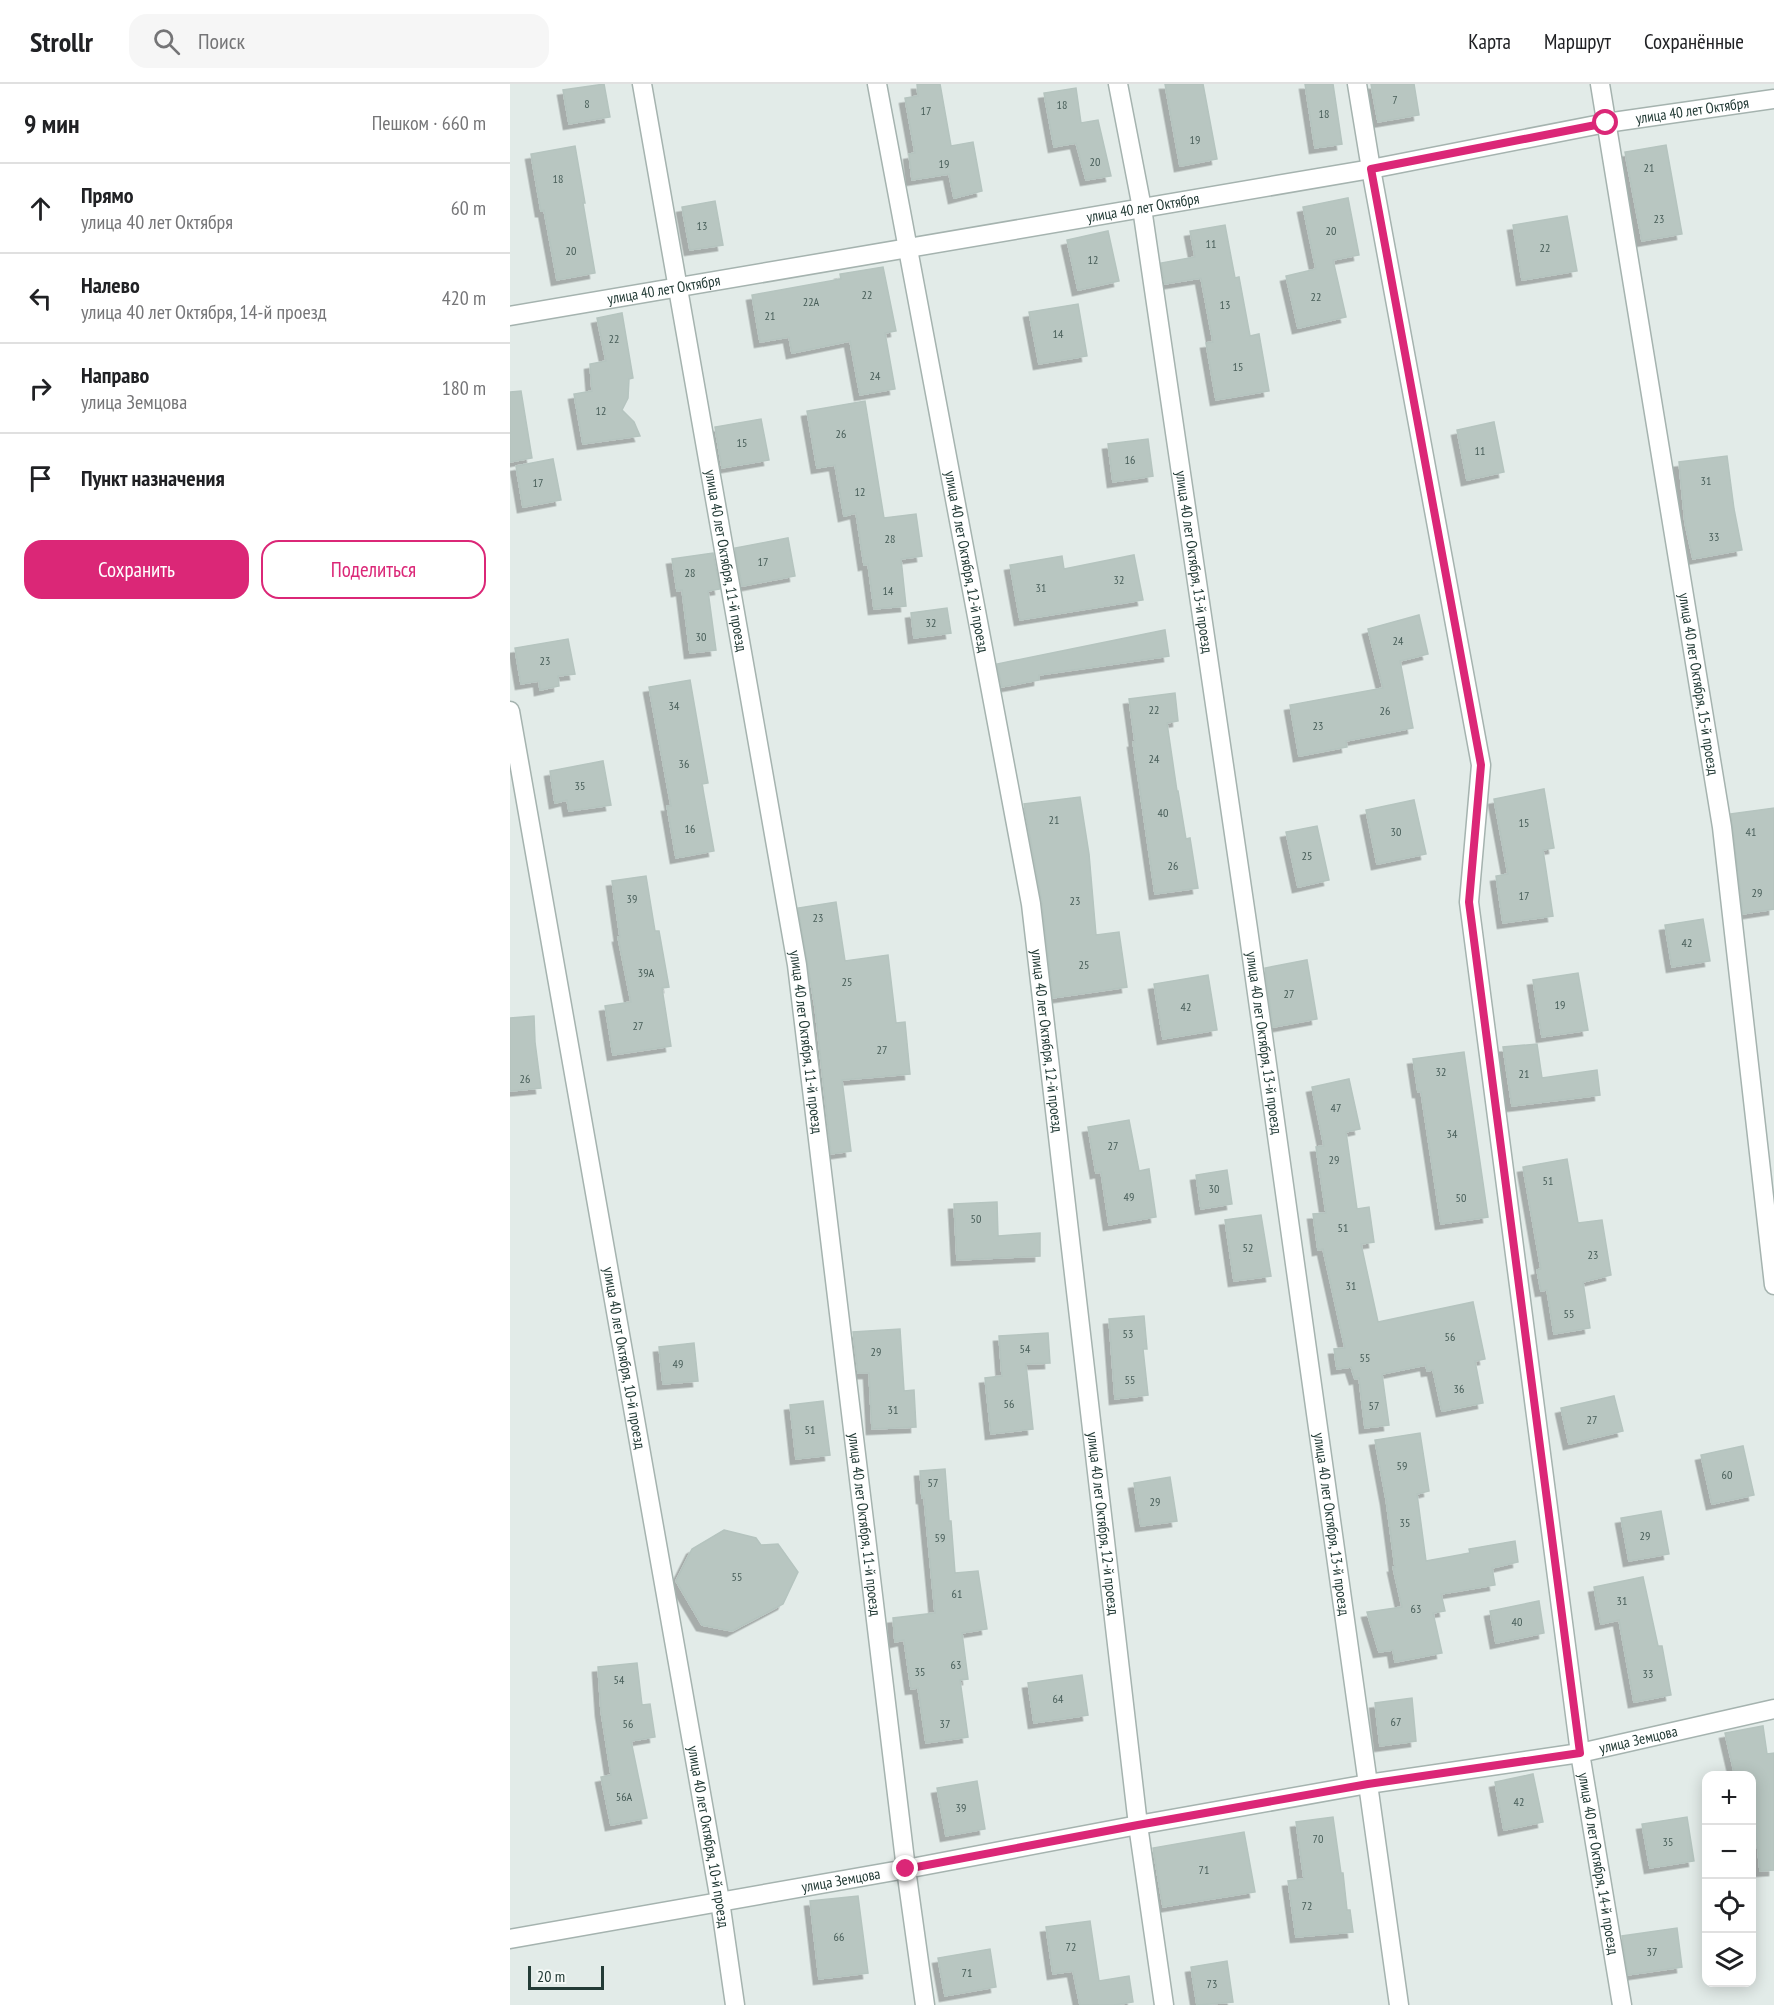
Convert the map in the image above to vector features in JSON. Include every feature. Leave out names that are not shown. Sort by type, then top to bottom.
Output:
[{"type":"street","name":"улица 40 лет Октября, 11-й проезд","points":[[642,84],[797,965],[906,1869],[925,2005]]},
{"type":"street","name":"улица 40 лет Октября, 12-й проезд","points":[[878,84],[1031,904],[1138,1825],[1164,2005]]},
{"type":"street","name":"улица 40 лет Октября, 13-й проезд","points":[[1118,84],[1142,208],[1246,917],[1399,2005]]},
{"type":"street","name":"улица 40 лет Октября, 14-й проезд","points":[[1357,84],[1481,765],[1469,902],[1580,1753],[1622,2005]]},
{"type":"street","name":"улица 40 лет Октября, 15-й проезд","points":[[1600,84],[1722,827],[1774,1285]]},
{"type":"street","name":"улица 40 лет Октября","points":[[510,316],[1371,169],[1606,123],[1774,99]]},
{"type":"street","name":"улица 40 лет Октября, 10-й проезд","points":[[510,711],[720,1901],[735,2005]]},
{"type":"street","name":"улица Земцова","points":[[510,1939],[1368,1784],[1580,1753],[1774,1709]]},
{"type":"building","points":[[604,84],[610,117],[569,124],[563,90]]},
{"type":"building","points":[[917,84],[940,84],[951,146],[973,142],[982,191],[954,198],[949,174],[912,180],[909,154],[915,153],[905,98],[918,96]]},
{"type":"building","points":[[1165,84],[1203,84],[1217,159],[1180,166]]},
{"type":"building","points":[[1305,84],[1333,84],[1342,144],[1315,148]]},
{"type":"building","points":[[1371,84],[1414,84],[1419,115],[1378,122]]},
{"type":"building","points":[[1076,88],[1081,123],[1098,120],[1111,176],[1086,180],[1076,143],[1054,147],[1044,93]]},
{"type":"building","points":[[1666,145],[1682,234],[1642,241],[1625,152]]},
{"type":"building","points":[[575,146],[595,273],[557,280],[531,154]]},
{"type":"building","points":[[1348,198],[1359,255],[1333,260],[1346,317],[1298,328],[1286,276],[1316,269],[1303,207]]},
{"type":"building","points":[[715,201],[723,245],[690,250],[682,207]]},
{"type":"building","points":[[1567,216],[1577,271],[1522,280],[1513,225]]},
{"type":"building","points":[[1225,225],[1235,278],[1239,277],[1250,336],[1259,334],[1269,391],[1216,400],[1206,343],[1213,342],[1201,278],[1165,284],[1161,263],[1195,257],[1190,231]]},
{"type":"building","points":[[1108,231],[1119,281],[1078,290],[1067,240]]},
{"type":"building","points":[[883,267],[896,331],[885,333],[895,389],[860,395],[850,341],[792,353],[789,337],[760,342],[752,295],[841,279],[840,274]]},
{"type":"building","points":[[1078,304],[1087,356],[1039,364],[1029,312]]},
{"type":"building","points":[[622,313],[633,378],[629,379],[628,398],[622,410],[634,422],[640,436],[583,444],[574,394],[592,391],[590,364],[606,361],[597,318]]},
{"type":"building","points":[[521,391],[532,458],[510,462],[510,392]]},
{"type":"building","points":[[865,401],[884,518],[916,514],[922,556],[901,559],[906,606],[874,609],[868,564],[864,565],[856,513],[844,516],[835,465],[817,468],[807,411]]},
{"type":"building","points":[[761,419],[769,460],[722,468],[715,427]]},
{"type":"building","points":[[1494,422],[1504,472],[1467,480],[1457,430]]},
{"type":"building","points":[[1148,439],[1153,476],[1113,482],[1108,444]]},
{"type":"building","points":[[1727,456],[1742,550],[1693,559],[1685,523],[1679,462]]},
{"type":"building","points":[[553,459],[561,500],[523,507],[516,466]]},
{"type":"building","points":[[788,538],[795,576],[742,586],[735,548]]},
{"type":"building","points":[[713,553],[720,589],[708,591],[716,650],[690,653],[682,590],[677,591],[672,559]]},
{"type":"building","points":[[1134,555],[1143,600],[1020,620],[1010,565],[1062,556],[1064,569]]},
{"type":"building","points":[[947,608],[951,633],[914,638],[911,613]]},
{"type":"building","points":[[1419,615],[1428,654],[1400,661],[1413,728],[1346,741],[1347,747],[1299,756],[1290,705],[1383,688],[1368,629]]},
{"type":"building","points":[[1165,630],[1169,656],[1039,675],[1039,680],[1002,687],[997,664]]},
{"type":"building","points":[[568,639],[575,674],[558,676],[559,686],[540,690],[539,681],[521,684],[515,648]]},
{"type":"building","points":[[690,680],[708,783],[702,784],[714,851],[676,858],[667,806],[671,806],[649,687]]},
{"type":"building","points":[[1175,693],[1178,721],[1167,723],[1186,839],[1190,838],[1198,888],[1155,894],[1129,699]]},
{"type":"building","points":[[603,761],[611,805],[569,811],[567,800],[555,803],[550,771]]},
{"type":"building","points":[[1544,789],[1554,848],[1543,850],[1553,916],[1503,923],[1496,876],[1508,874],[1494,799]]},
{"type":"building","points":[[1080,797],[1089,854],[1096,935],[1119,932],[1127,987],[1053,998],[1042,903],[1024,804]]},
{"type":"building","points":[[1414,800],[1426,854],[1377,864],[1366,810]]},
{"type":"building","points":[[1774,808],[1774,909],[1743,914],[1731,814]]},
{"type":"building","points":[[1317,826],[1329,880],[1298,887],[1286,832]]},
{"type":"building","points":[[646,876],[655,931],[659,931],[669,987],[662,988],[671,1046],[613,1055],[605,1006],[631,1002],[618,937],[620,937],[612,881]]},
{"type":"building","points":[[836,902],[845,961],[888,955],[896,1023],[905,1022],[910,1074],[842,1080],[851,1151],[831,1154],[815,1007],[798,908]]},
{"type":"building","points":[[1703,919],[1710,961],[1672,967],[1665,925]]},
{"type":"building","points":[[1307,960],[1317,1019],[1273,1027],[1265,968]]},
{"type":"building","points":[[1578,973],[1588,1030],[1542,1037],[1533,980]]},
{"type":"building","points":[[1208,975],[1217,1030],[1163,1039],[1154,984]]},
{"type":"building","points":[[534,1016],[541,1088],[510,1091],[510,1018]]},
{"type":"building","points":[[1537,1044],[1542,1078],[1597,1070],[1600,1095],[1512,1106],[1503,1047]]},
{"type":"building","points":[[1464,1052],[1488,1217],[1441,1224],[1421,1092],[1418,1092],[1413,1059]]},
{"type":"building","points":[[1349,1079],[1360,1129],[1346,1132],[1357,1209],[1369,1207],[1374,1242],[1361,1244],[1378,1322],[1473,1302],[1485,1359],[1475,1361],[1483,1403],[1442,1411],[1433,1370],[1427,1371],[1426,1365],[1382,1374],[1389,1425],[1365,1428],[1359,1378],[1355,1379],[1351,1367],[1337,1369],[1334,1349],[1345,1348],[1323,1249],[1318,1250],[1313,1214],[1326,1213],[1316,1147],[1324,1146],[1312,1087]]},
{"type":"building","points":[[1129,1120],[1139,1171],[1149,1169],[1156,1217],[1109,1225],[1101,1172],[1096,1173],[1088,1127]]},
{"type":"building","points":[[1567,1159],[1578,1223],[1602,1220],[1611,1275],[1583,1282],[1590,1328],[1554,1334],[1547,1290],[1541,1291],[1537,1270],[1541,1269],[1523,1167]]},
{"type":"building","points":[[1227,1170],[1232,1204],[1201,1209],[1196,1175]]},
{"type":"building","points":[[997,1202],[998,1236],[1040,1233],[1040,1256],[957,1260],[954,1204]]},
{"type":"building","points":[[1261,1215],[1271,1276],[1234,1281],[1225,1220]]},
{"type":"building","points":[[1144,1316],[1147,1349],[1143,1349],[1148,1395],[1115,1399],[1109,1319]]},
{"type":"building","points":[[900,1329],[904,1391],[914,1390],[916,1427],[872,1429],[869,1373],[858,1373],[853,1332]]},
{"type":"building","points":[[1048,1333],[1050,1363],[1026,1364],[1033,1429],[991,1434],[985,1378],[1002,1376],[999,1336]]},
{"type":"building","points":[[694,1343],[698,1381],[663,1384],[659,1347]]},
{"type":"building","points":[[1614,1396],[1623,1431],[1569,1444],[1561,1408]]},
{"type":"building","points":[[823,1401],[830,1455],[796,1459],[790,1405]]},
{"type":"building","points":[[1420,1433],[1429,1491],[1417,1494],[1426,1561],[1470,1553],[1469,1549],[1515,1541],[1518,1562],[1492,1568],[1495,1585],[1441,1594],[1445,1611],[1433,1613],[1442,1653],[1395,1662],[1393,1650],[1379,1652],[1367,1612],[1402,1607],[1393,1567],[1395,1567],[1386,1499],[1375,1440]]},
{"type":"building","points":[[1743,1446],[1754,1495],[1712,1504],[1701,1455]]},
{"type":"building","points":[[945,1469],[955,1573],[978,1571],[987,1629],[962,1633],[968,1679],[960,1680],[968,1737],[926,1743],[918,1688],[911,1689],[904,1640],[895,1642],[893,1618],[935,1613],[920,1471]]},
{"type":"building","points":[[1170,1477],[1177,1521],[1141,1526],[1134,1483]]},
{"type":"building","points":[[1661,1511],[1669,1554],[1629,1561],[1621,1518]]},
{"type":"building","points":[[724,1530],[756,1538],[761,1545],[778,1544],[798,1572],[783,1604],[732,1631],[702,1625],[676,1581],[692,1549]]},
{"type":"building","points":[[1643,1577],[1658,1646],[1662,1646],[1671,1695],[1634,1702],[1619,1620],[1601,1624],[1594,1587]]},
{"type":"building","points":[[1539,1601],[1544,1633],[1496,1643],[1490,1611]]},
{"type":"building","points":[[637,1663],[642,1705],[650,1704],[655,1737],[631,1741],[647,1818],[611,1825],[601,1777],[611,1775],[601,1711],[598,1667]]},
{"type":"building","points":[[1082,1675],[1088,1715],[1034,1723],[1028,1683]]},
{"type":"building","points":[[1412,1698],[1416,1741],[1380,1746],[1375,1703]]},
{"type":"building","points":[[1763,1726],[1767,1754],[1774,1753],[1774,1870],[1760,1871],[1756,1832],[1756,1771],[1734,1771],[1725,1733]]},
{"type":"building","points":[[1533,1774],[1543,1822],[1504,1830],[1495,1782]]},
{"type":"building","points":[[977,1781],[985,1829],[946,1836],[937,1788]]},
{"type":"building","points":[[1333,1817],[1347,1910],[1350,1910],[1353,1932],[1296,1937],[1288,1881],[1304,1879],[1296,1822]]},
{"type":"building","points":[[1687,1817],[1694,1861],[1650,1868],[1642,1824]]},
{"type":"building","points":[[1244,1832],[1255,1892],[1163,1907],[1153,1848]]},
{"type":"building","points":[[858,1896],[868,1973],[819,1979],[810,1901]]},
{"type":"building","points":[[1090,1921],[1099,1981],[1129,1976],[1133,2002],[1114,2005],[1080,2005],[1073,1971],[1053,1974],[1046,1927]]},
{"type":"building","points":[[1677,1928],[1682,1967],[1628,1975],[1622,1936]]},
{"type":"building","points":[[990,1949],[996,1987],[945,1996],[938,1958]]},
{"type":"building","points":[[1227,1961],[1233,2002],[1197,2005],[1191,1967]]},
{"type":"route","points":[[906,1869],[1368,1784],[1580,1753],[1469,902],[1481,765],[1371,169],[1606,123]]}]
